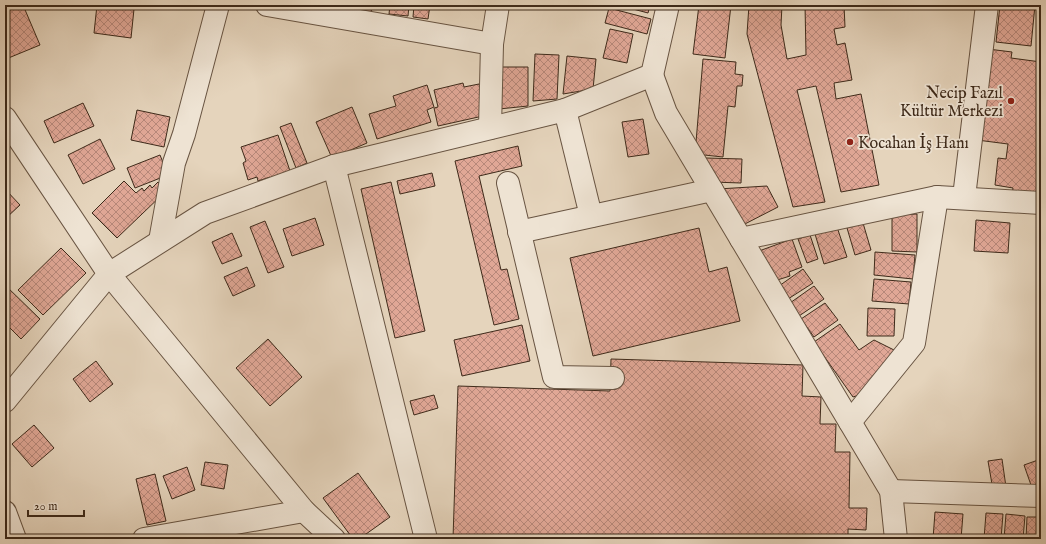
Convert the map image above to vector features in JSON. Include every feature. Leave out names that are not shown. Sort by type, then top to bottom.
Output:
[{"type":"street","points":[[160,241],[174,162],[184,134],[218,5]]},
{"type":"street","points":[[268,5],[492,44]]},
{"type":"street","points":[[490,128],[492,44],[498,5]]},
{"type":"street","points":[[668,5],[652,75],[666,113],[891,491],[896,539]]},
{"type":"street","points":[[964,197],[987,5]]},
{"type":"street","points":[[5,401],[13,378],[109,274],[205,213],[334,166],[565,110],[652,75]]},
{"type":"street","points":[[565,110],[591,216]]},
{"type":"street","points":[[5,118],[109,274],[304,511],[334,539]]},
{"type":"street","points":[[334,166],[426,539]]},
{"type":"street","points":[[508,183],[554,377],[613,378]]},
{"type":"street","points":[[519,232],[712,190]]},
{"type":"street","points":[[850,422],[914,343],[937,197]]},
{"type":"street","points":[[741,239],[937,197],[964,197],[1041,203]]},
{"type":"street","points":[[891,491],[1041,496]]},
{"type":"street","points":[[144,539],[304,511]]},
{"type":"street","points":[[5,512],[15,539]]},
{"type":"building","points":[[12,5],[23,5],[40,45],[6,59],[5,8]]},
{"type":"building","points":[[97,5],[134,9],[131,38],[94,33]]},
{"type":"building","points":[[355,5],[372,5],[371,19],[354,18]]},
{"type":"building","points":[[390,5],[409,5],[408,16],[389,14]]},
{"type":"building","points":[[414,5],[430,5],[428,19],[413,17]]},
{"type":"building","points":[[618,5],[650,5],[648,13]]},
{"type":"building","points":[[699,5],[731,5],[725,58],[693,54]]},
{"type":"building","name":"Kocahan İş Hanı","points":[[749,5],[782,5],[781,25],[787,59],[806,55],[805,5],[844,5],[845,27],[834,29],[837,45],[845,43],[852,80],[834,83],[836,99],[861,94],[879,185],[841,192],[816,86],[797,90],[825,202],[793,207],[747,34]]},
{"type":"building","points":[[1000,5],[1035,5],[1031,46],[996,42]]},
{"type":"building","points":[[609,8],[651,19],[647,34],[605,23]]},
{"type":"building","points":[[610,29],[633,34],[627,63],[603,58]]},
{"type":"building","name":"Necip Fazıl Kültür Merkezi","points":[[988,49],[1012,52],[1011,58],[1041,62],[1041,198],[1012,194],[1013,188],[995,185],[998,158],[1006,159],[1008,144],[977,140]]},
{"type":"building","points":[[535,54],[559,55],[557,99],[533,101]]},
{"type":"building","points":[[567,56],[596,59],[593,89],[563,94]]},
{"type":"building","points":[[703,59],[736,62],[735,74],[743,75],[742,86],[737,86],[735,107],[728,106],[723,157],[695,154]]},
{"type":"building","points":[[499,67],[528,67],[528,106],[499,109]]},
{"type":"building","points":[[463,83],[464,87],[479,84],[483,101],[483,116],[438,126],[434,108],[438,107],[434,90]]},
{"type":"building","points":[[427,85],[434,107],[427,110],[431,122],[377,139],[369,114],[396,106],[393,96]]},
{"type":"building","points":[[83,103],[94,126],[54,143],[44,121]]},
{"type":"building","points":[[352,107],[367,143],[332,158],[316,122]]},
{"type":"building","points":[[137,110],[170,117],[164,147],[131,140]]},
{"type":"building","points":[[643,119],[649,154],[628,157],[622,122]]},
{"type":"building","points":[[291,123],[307,163],[296,168],[280,127]]},
{"type":"building","points":[[278,135],[291,174],[271,181],[270,177],[258,181],[257,177],[248,180],[243,163],[246,161],[241,147]]},
{"type":"building","points":[[100,139],[115,169],[83,184],[68,155]]},
{"type":"building","points":[[518,146],[522,166],[479,176],[501,270],[507,269],[519,319],[494,325],[455,161]]},
{"type":"building","points":[[160,155],[168,175],[135,188],[127,168]]},
{"type":"building","points":[[706,158],[742,159],[741,183],[712,182]]},
{"type":"building","points":[[432,173],[435,186],[400,194],[397,181]]},
{"type":"building","points":[[124,181],[136,193],[142,188],[144,191],[150,185],[152,188],[158,182],[166,191],[117,238],[92,213]]},
{"type":"building","points":[[391,182],[425,331],[395,338],[361,189]]},
{"type":"building","points":[[767,186],[778,207],[739,227],[718,189]]},
{"type":"building","points":[[5,189],[20,205],[5,219]]},
{"type":"building","points":[[917,214],[917,252],[892,251],[892,215]]},
{"type":"building","points":[[315,218],[324,245],[292,256],[283,229]]},
{"type":"building","points":[[976,220],[1010,223],[1008,253],[974,251]]},
{"type":"building","points":[[265,221],[284,267],[268,273],[250,227]]},
{"type":"building","points":[[863,223],[871,250],[855,255],[847,228]]},
{"type":"building","points":[[837,227],[847,257],[824,264],[815,234]]},
{"type":"building","points":[[699,228],[709,272],[727,267],[740,321],[593,356],[570,258]]},
{"type":"building","points":[[232,233],[242,256],[222,264],[212,242]]},
{"type":"building","points":[[810,235],[818,259],[807,263],[798,239]]},
{"type":"building","points":[[792,239],[802,267],[789,272],[790,276],[774,281],[759,251]]},
{"type":"building","points":[[61,248],[86,273],[43,315],[18,290]]},
{"type":"building","points":[[875,252],[915,255],[913,279],[874,275]]},
{"type":"building","points":[[247,267],[255,286],[233,296],[224,277]]},
{"type":"building","points":[[803,269],[813,283],[788,299],[779,286]]},
{"type":"building","points":[[874,279],[911,282],[909,304],[872,301]]},
{"type":"building","points":[[5,285],[40,319],[21,339],[5,323]]},
{"type":"building","points":[[814,286],[824,299],[799,316],[790,303]]},
{"type":"building","points":[[825,303],[838,320],[814,337],[801,319]]},
{"type":"building","points":[[868,308],[895,309],[894,336],[867,336]]},
{"type":"building","points":[[840,324],[859,350],[874,340],[900,353],[871,391],[853,397],[814,342]]},
{"type":"building","points":[[522,325],[530,361],[462,376],[454,340]]},
{"type":"building","points":[[268,339],[302,377],[270,406],[236,368]]},
{"type":"building","points":[[611,359],[803,365],[802,396],[821,397],[820,424],[836,424],[835,452],[850,452],[849,508],[867,508],[866,530],[848,529],[848,539],[453,539],[458,386],[610,391]]},
{"type":"building","points":[[96,361],[113,384],[90,402],[73,379]]},
{"type":"building","points":[[434,395],[438,408],[414,415],[410,401]]},
{"type":"building","points":[[34,425],[54,448],[32,467],[12,444]]},
{"type":"building","points":[[1002,459],[1006,487],[993,490],[988,461]]},
{"type":"building","points":[[1041,459],[1041,485],[1032,488],[1024,465]]},
{"type":"building","points":[[205,462],[228,465],[224,489],[201,485]]},
{"type":"building","points":[[187,467],[195,490],[172,499],[163,476]]},
{"type":"building","points":[[358,473],[390,517],[359,539],[353,539],[323,498]]},
{"type":"building","points":[[155,474],[166,521],[147,525],[136,479]]},
{"type":"building","points":[[935,512],[963,514],[961,539],[933,539]]},
{"type":"building","points":[[986,513],[1003,514],[1001,539],[984,539]]},
{"type":"building","points":[[1006,514],[1025,516],[1023,539],[1004,539]]},
{"type":"building","points":[[1027,517],[1041,517],[1041,539],[1026,539]]},
{"type":"building","points":[[880,536],[880,539],[855,539],[855,537]]},
{"type":"place","name":"Necip Fazıl Kültür Merkezi","points":[[1011,101]]},
{"type":"place","name":"Kocahan İş Hanı","points":[[850,142]]}]
